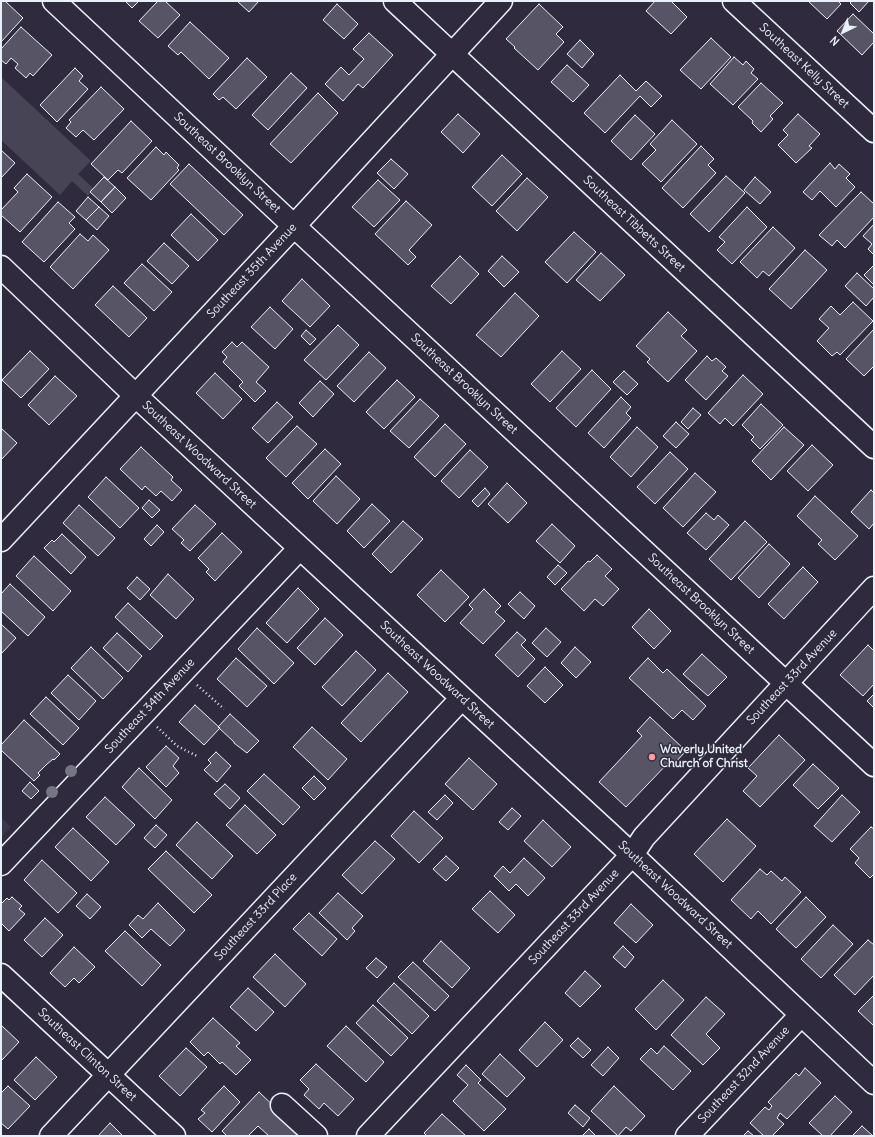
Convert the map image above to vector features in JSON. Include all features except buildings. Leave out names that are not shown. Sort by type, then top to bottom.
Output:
[{"type":"street","name":"Southeast Brooklyn Street","points":[[54,1],[874,765]]},
{"type":"street","name":"Southeast Tibbetts Street","points":[[395,1],[874,447]]},
{"type":"street","name":"Southeast 35th Avenue","points":[[1,540],[294,226],[501,1]]},
{"type":"street","name":"Southeast Kelly Street","points":[[734,1],[874,131]]},
{"type":"street","name":"Southeast Woodward Street","points":[[1,267],[136,396],[632,855],[874,1083]]},
{"type":"street","name":"Southeast 34th Avenue","points":[[1,864],[300,548]]},
{"type":"street","name":"Southeast 33rd Avenue","points":[[368,1136],[632,855],[644,838],[874,588]]},
{"type":"street","name":"Southeast 33rd Place","points":[[51,1136],[462,698]]},
{"type":"street","name":"Southeast Clinton Street","points":[[1,975],[174,1136]]},
{"type":"street","name":"Southeast 32nd Avenue","points":[[687,1136],[801,1015]]},
{"type":"street","points":[[282,1105],[316,1136]]},
{"type":"path","points":[[183,672],[224,709]]},
{"type":"path","points":[[143,714],[177,746],[197,756]]},
{"type":"shaded area","points":[[1,77],[91,161],[78,174],[94,189],[88,196],[72,181],[60,195],[1,140]]},
{"type":"shaded area","points":[[1,817],[11,827],[1,838]]},
{"type":"place","name":"Waverly United Church of Christ","points":[[652,757]]}]
